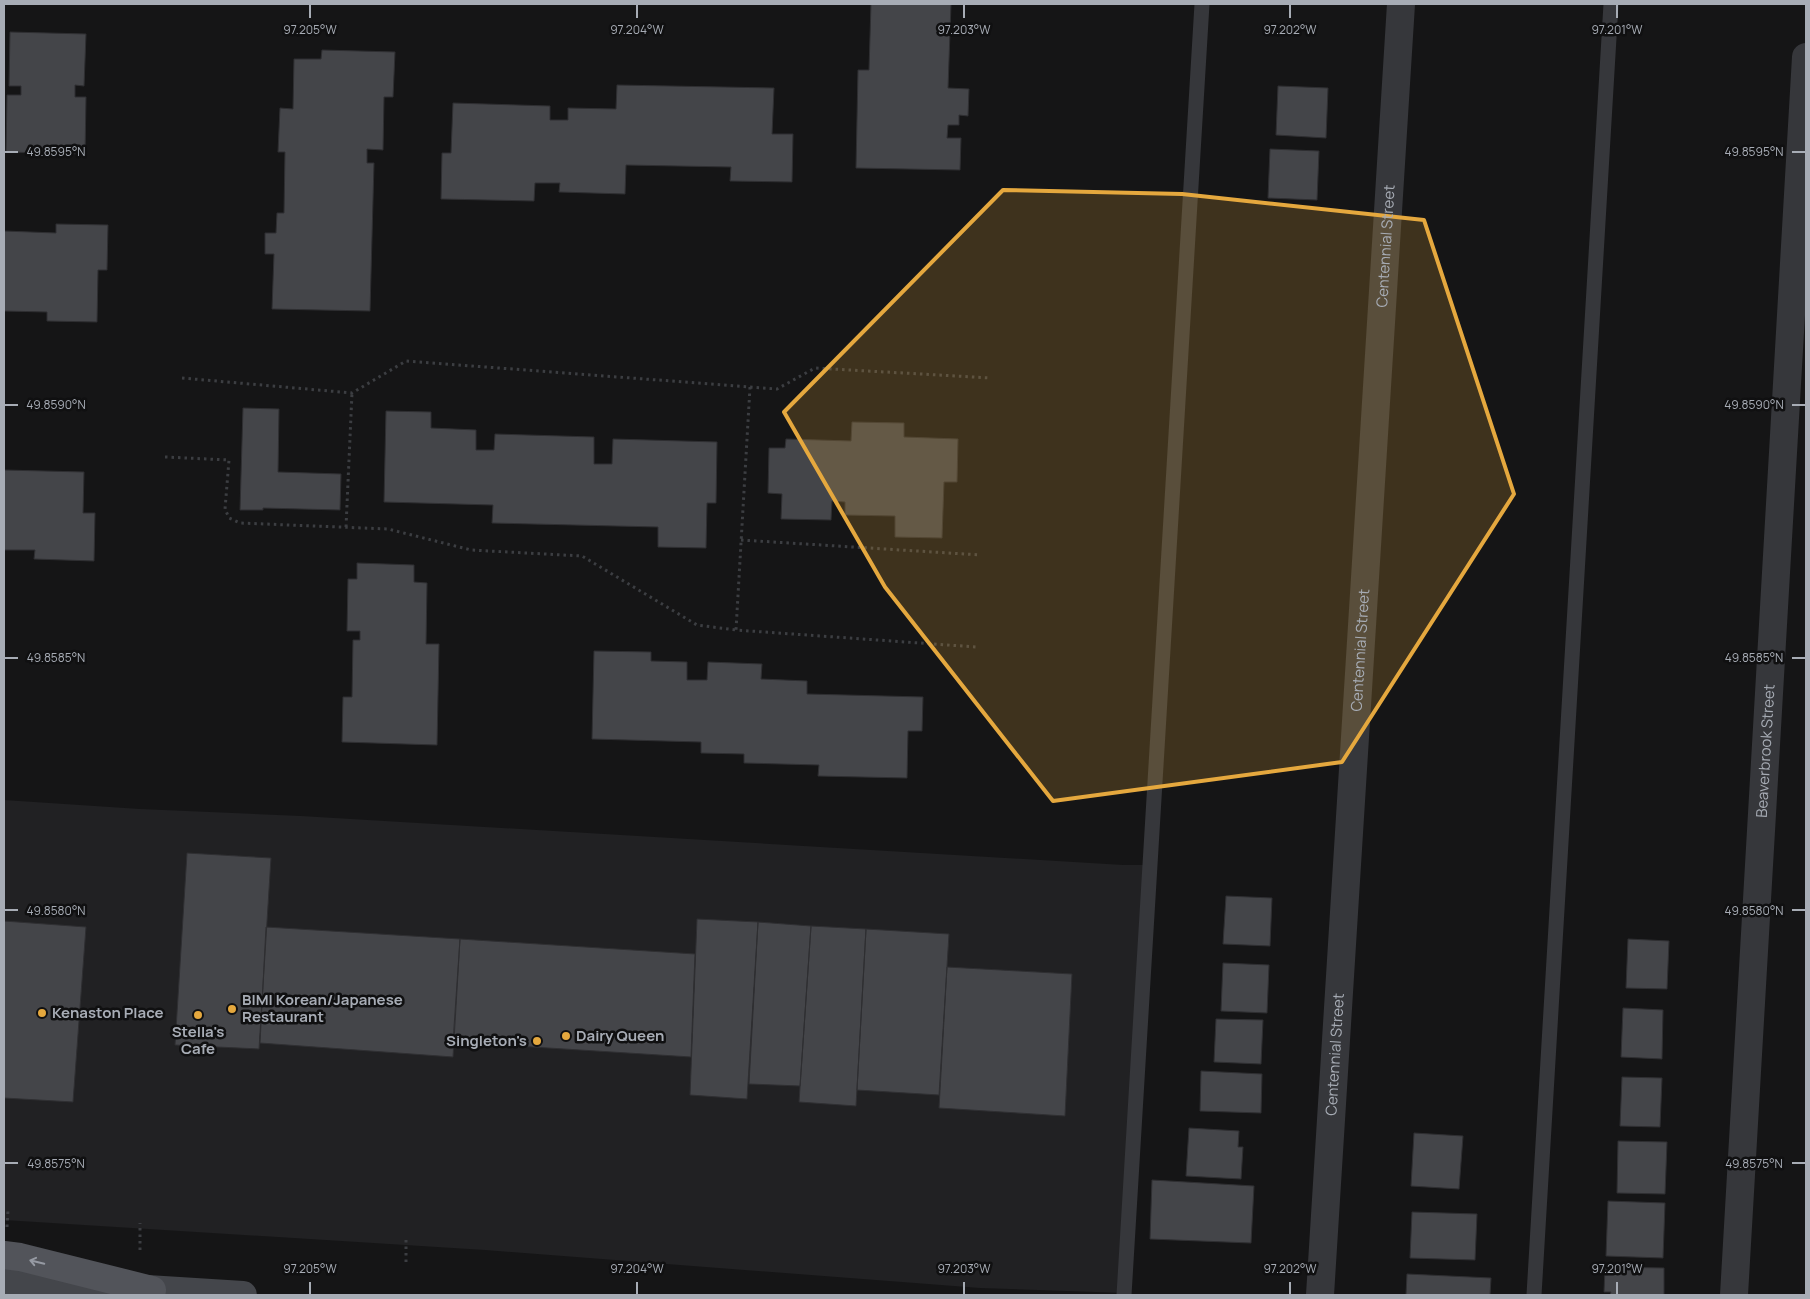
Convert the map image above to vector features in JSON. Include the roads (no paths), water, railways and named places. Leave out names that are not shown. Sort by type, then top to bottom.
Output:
[{"type":"main road","points":[[4,1255],[20,1257],[152,1290]]},
{"type":"main road","points":[[4,1280],[243,1295]]},
{"type":"street","name":"Centennial Street","points":[[1320,1295],[1400,4]]},
{"type":"street","name":"Beaverbrook Street","points":[[1734,1295],[1806,57]]},
{"type":"lane","points":[[1124,1295],[1202,4]]},
{"type":"lane","points":[[1534,1295],[1611,4]]},
{"type":"place","name":"BIMI Korean/Japanese Restaurant","points":[[232,1009]]},
{"type":"place","name":"Kenaston Place","points":[[42,1013]]},
{"type":"place","name":"Stella's Cafe","points":[[198,1015]]},
{"type":"place","name":"Dairy Queen","points":[[566,1036]]},
{"type":"place","name":"Singleton's","points":[[537,1041]]}]
